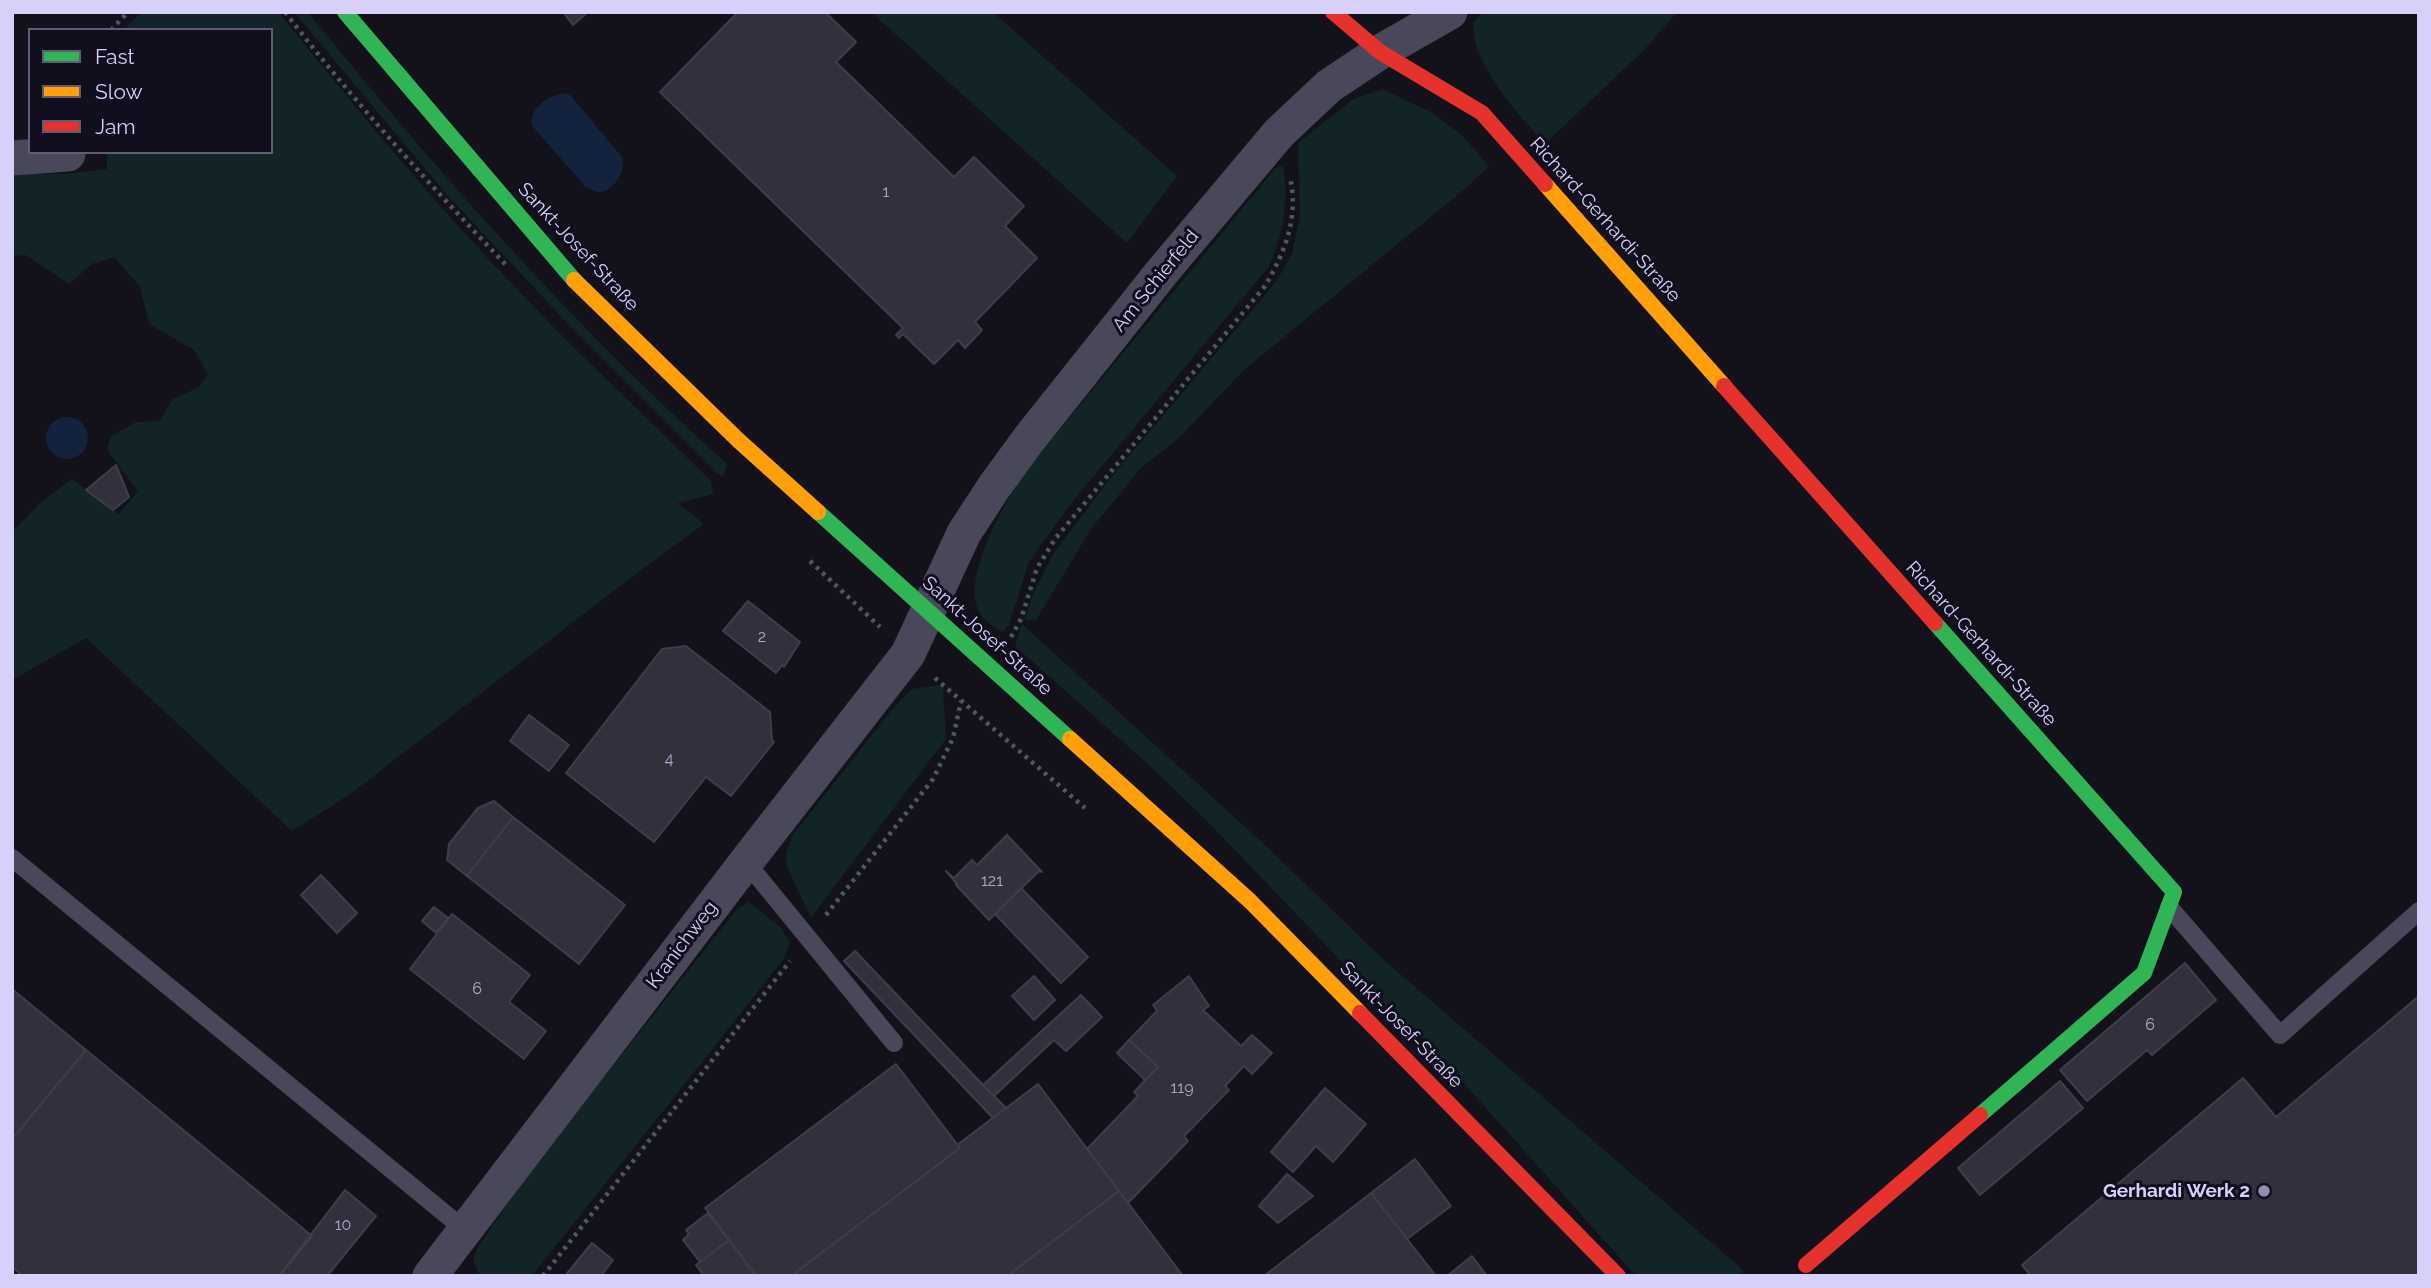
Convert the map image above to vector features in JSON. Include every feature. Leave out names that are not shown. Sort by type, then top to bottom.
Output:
[{"type":"street","name":"Sankt-Josef-Straße","points":[[345,12],[567,273],[738,440],[1250,901],[1618,1276]]},
{"type":"street","points":[[1333,12],[1380,52]]},
{"type":"street","name":"Am Schierfeld","points":[[929,612],[964,533],[1029,439],[1162,272],[1279,133],[1329,86],[1380,52],[1450,12]]},
{"type":"street","name":"Richard-Gerhardi-Straße","points":[[1380,52],[1482,113],[2174,892],[2169,907]]},
{"type":"street","points":[[12,158],[68,154]]},
{"type":"street","name":"Kranichweg","points":[[430,1276],[908,654],[929,612]]},
{"type":"street","points":[[1806,1265],[2144,972],[2169,907]]},
{"type":"lane","points":[[12,858],[464,1230]]},
{"type":"lane","points":[[746,862],[894,1043]]},
{"type":"lane","points":[[2169,907],[2280,1035],[2419,911]]},
{"type":"path","points":[[113,28],[128,12]]},
{"type":"path","points":[[543,1276],[933,779],[953,738],[961,701],[984,661],[1010,640],[1021,619],[1037,569],[1055,539],[1265,286],[1277,265],[1292,225],[1293,192],[1279,133]]},
{"type":"shaded area","points":[[142,12],[279,12],[395,154],[486,257],[565,339],[711,481],[713,494],[678,503],[704,524],[349,795],[292,831],[86,638],[12,680],[12,532],[40,503],[72,479],[119,514],[138,491],[107,450],[110,437],[136,422],[159,421],[173,399],[199,387],[208,374],[194,350],[149,324],[140,287],[114,257],[92,264],[69,284],[26,255],[12,256],[12,173],[65,174],[107,169],[107,154],[273,154],[273,28],[125,28]]},
{"type":"shaded area","points":[[294,12],[308,12],[406,131],[508,246],[615,358],[727,464],[723,476],[567,323],[447,195]]},
{"type":"shaded area","points":[[871,12],[993,12],[1177,176],[1127,243]]},
{"type":"shaded area","points":[[1482,12],[1677,12],[1645,49],[1545,144],[1506,98],[1481,59],[1475,42],[1473,23]]},
{"type":"shaded area","points":[[1382,89],[1431,112],[1462,135],[1489,166],[1466,188],[1245,369],[1179,438],[1141,468],[1091,529],[1036,620],[1024,620],[1053,554],[1112,476],[1276,282],[1292,254],[1300,215],[1298,143],[1352,100]]},
{"type":"shaded area","points":[[1283,164],[1284,217],[1268,268],[1072,502],[1029,562],[1009,625],[1002,632],[981,615],[975,600],[975,583],[987,543],[1023,474],[1275,169]]},
{"type":"shaded area","points":[[1022,624],[1264,844],[1384,960],[1742,1269],[1743,1276],[1636,1276],[1436,1052],[1363,984],[1210,824],[1149,765],[1015,646]]},
{"type":"shaded area","points":[[938,685],[943,687],[946,739],[811,918],[787,867],[786,853],[792,836],[891,711],[912,689]]},
{"type":"shaded area","points":[[749,902],[781,928],[790,943],[783,960],[532,1276],[480,1276],[473,1260],[477,1249],[531,1169],[738,908]]},
{"type":"water","points":[[564,93],[570,95],[622,157],[621,174],[609,189],[598,192],[586,187],[532,126],[536,108],[551,97]]},
{"type":"water","points":[[67,417],[82,423],[88,438],[82,453],[67,459],[52,453],[46,438],[52,423]]},
{"type":"building","points":[[563,12],[588,12],[573,25]]},
{"type":"building","points":[[738,12],[825,12],[856,42],[836,62],[954,177],[974,157],[1024,206],[1005,226],[1037,258],[975,322],[982,330],[965,348],[958,340],[934,364],[903,334],[899,338],[896,335],[903,328],[660,92]]},
{"type":"building","points":[[116,465],[129,497],[113,510],[86,490]]},
{"type":"building","points":[[748,601],[800,642],[784,667],[782,665],[776,673],[723,631]]},
{"type":"building","points":[[686,646],[770,712],[774,742],[731,796],[706,777],[654,842],[566,773],[662,649]]},
{"type":"building","points":[[529,715],[569,745],[549,771],[510,741]]},
{"type":"building","points":[[494,801],[513,817],[467,876],[447,860],[449,844],[478,808]]},
{"type":"building","points":[[513,817],[625,905],[579,964],[467,876]]},
{"type":"building","points":[[1007,835],[1042,872],[1039,871],[989,920],[946,871],[954,878],[972,860],[977,865]]},
{"type":"building","points":[[321,875],[357,913],[337,933],[301,895]]},
{"type":"building","points":[[1021,888],[1088,957],[1061,983],[995,914]]},
{"type":"building","points":[[434,907],[448,918],[436,933],[422,921]]},
{"type":"building","points":[[452,914],[530,975],[509,1002],[546,1031],[524,1059],[410,969]]},
{"type":"building","points":[[855,951],[1006,1108],[993,1118],[844,961]]},
{"type":"building","points":[[2185,963],[2216,1000],[2152,1055],[2147,1050],[2087,1101],[2060,1070]]},
{"type":"building","points":[[1034,976],[1055,1000],[1034,1020],[1012,996]]},
{"type":"building","points":[[1189,976],[1209,1006],[1203,1010],[1241,1046],[1252,1035],[1272,1053],[1252,1074],[1244,1066],[1225,1086],[1229,1090],[1184,1136],[1188,1141],[1128,1203],[1087,1149],[1138,1096],[1134,1092],[1158,1067],[1129,1040],[1157,1011],[1153,1005]]},
{"type":"building","points":[[12,989],[86,1050],[12,1139]]},
{"type":"building","points":[[1081,995],[1102,1017],[1066,1051],[1054,1040],[994,1096],[983,1085]]},
{"type":"building","name":"Gerhardi Werk 2","points":[[2419,996],[2419,1276],[2031,1276],[2022,1265],[2243,1078],[2276,1117]]},
{"type":"building","points":[[1129,1040],[1158,1067],[1145,1080],[1117,1053]]},
{"type":"building","points":[[86,1050],[312,1236],[279,1276],[23,1276],[12,1267],[12,1139]]},
{"type":"building","points":[[896,1064],[960,1148],[791,1276],[756,1276],[705,1208]]},
{"type":"building","points":[[2060,1081],[2083,1108],[1980,1195],[1958,1168]]},
{"type":"building","points":[[1038,1084],[1119,1191],[1007,1276],[791,1276],[960,1148],[957,1145]]},
{"type":"building","points":[[1325,1088],[1366,1124],[1333,1162],[1316,1146],[1293,1172],[1271,1152]]},
{"type":"building","points":[[1415,1159],[1451,1206],[1407,1239],[1371,1193]]},
{"type":"building","points":[[1287,1174],[1313,1196],[1278,1223],[1259,1206]]},
{"type":"building","points":[[345,1190],[376,1216],[327,1276],[279,1276]]},
{"type":"building","points":[[1119,1191],[1183,1276],[1007,1276]]},
{"type":"building","points":[[1371,1193],[1436,1276],[1264,1276]]},
{"type":"building","points":[[708,1213],[729,1240],[700,1262],[683,1240],[689,1234],[686,1230]]},
{"type":"building","points":[[729,1240],[756,1276],[704,1276],[696,1265]]},
{"type":"building","points":[[592,1243],[613,1260],[601,1276],[565,1276]]},
{"type":"building","points":[[1472,1256],[1487,1276],[1447,1276]]},
{"type":"traffic: fast","points":[[345,12],[574,280]]},
{"type":"traffic: fast","points":[[818,512],[1070,739]]},
{"type":"traffic: fast","points":[[1935,623],[2174,892],[2144,973],[1980,1115]]},
{"type":"traffic: slow","points":[[1545,184],[1724,386]]},
{"type":"traffic: slow","points":[[574,280],[738,440],[818,512]]},
{"type":"traffic: slow","points":[[1070,739],[1250,901],[1360,1013]]},
{"type":"traffic: jam","points":[[1333,12],[1380,52],[1482,113],[1545,184]]},
{"type":"traffic: jam","points":[[1724,386],[1935,623]]},
{"type":"traffic: jam","points":[[1360,1013],[1618,1276]]},
{"type":"traffic: jam","points":[[1806,1265],[1980,1115]]},
{"type":"place","name":"Gerhardi Werk 2","points":[[2264,1191]]}]
